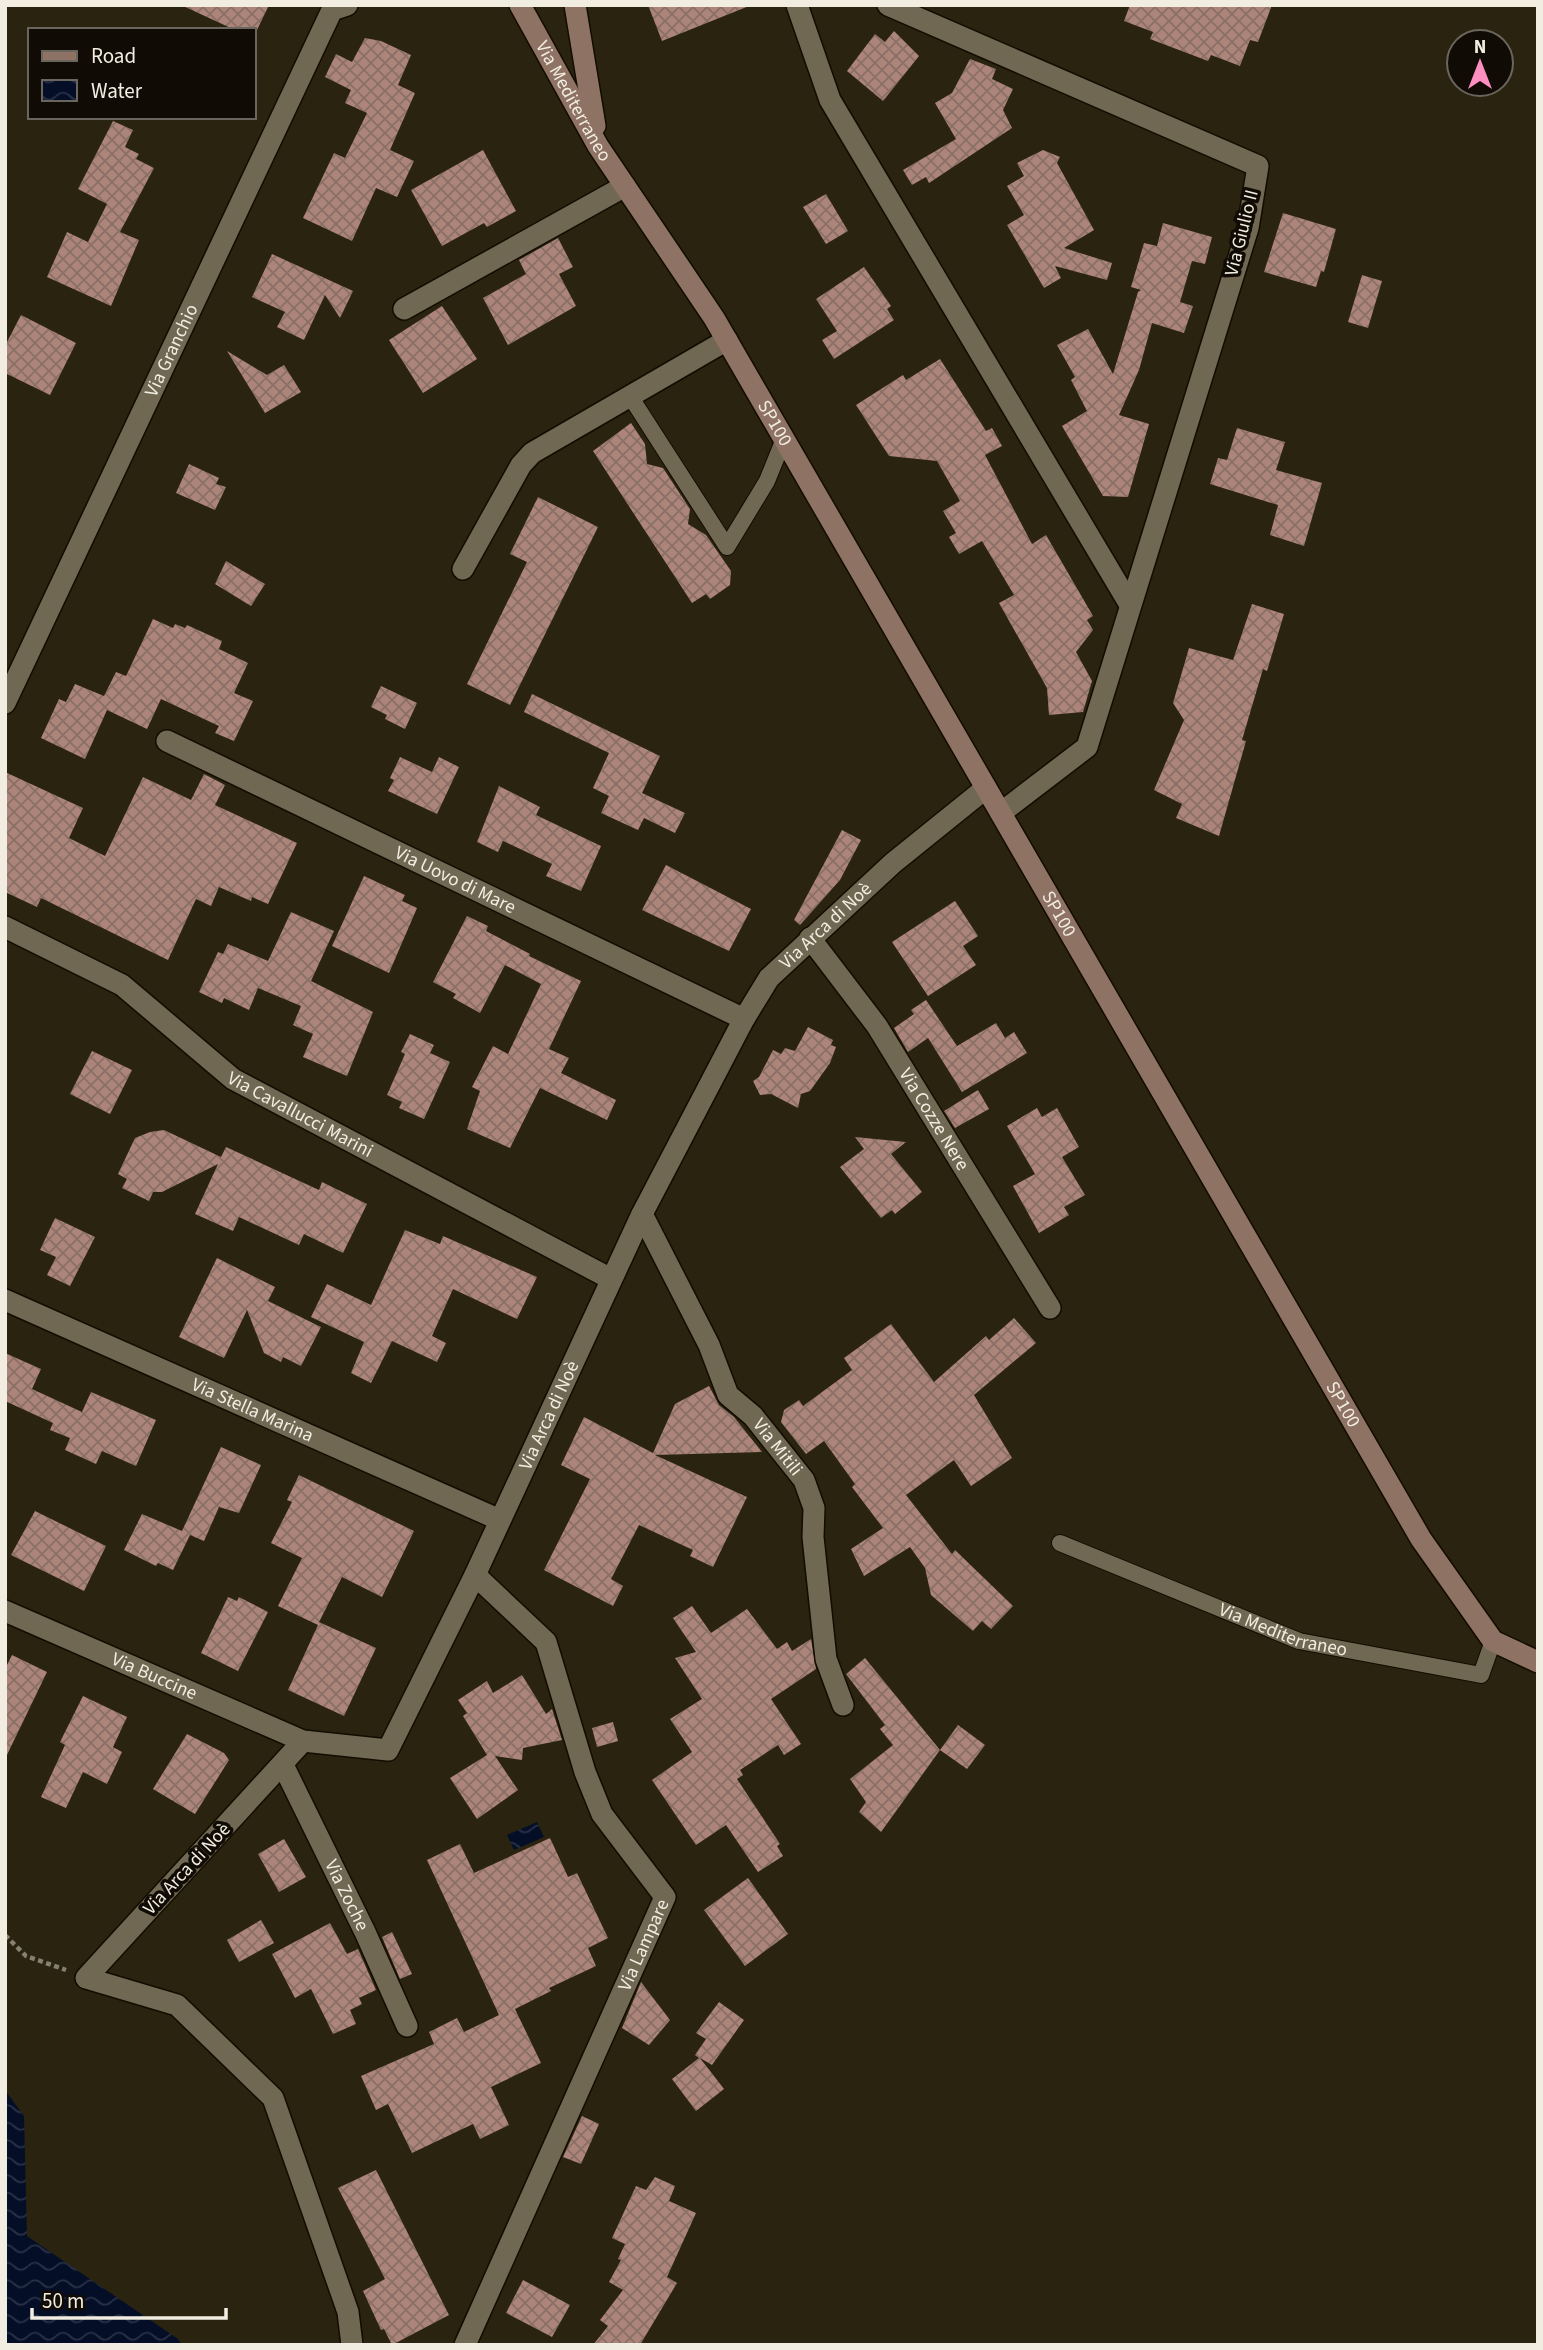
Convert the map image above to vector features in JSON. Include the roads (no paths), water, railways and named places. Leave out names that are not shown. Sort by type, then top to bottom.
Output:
[{"type":"main road","name":"Via Mediterraneo","points":[[520,5],[598,145]]},
{"type":"main road","name":"Via Mediterraneo","points":[[575,5],[598,145]]},
{"type":"main road","name":"SP100","points":[[598,145],[727,340],[1421,1539],[1493,1641],[1538,1662]]},
{"type":"street","name":"Via Granchio","points":[[5,704],[332,10],[347,5]]},
{"type":"street","points":[[797,5],[830,100],[1130,605]]},
{"type":"street","name":"Via Giulio II","points":[[888,5],[1258,166],[1248,228],[1087,747],[1002,812]]},
{"type":"street","points":[[404,309],[625,186]]},
{"type":"street","points":[[463,569],[521,465],[532,453],[727,340]]},
{"type":"street","name":"Via Uovo di Mare","points":[[167,741],[744,1019]]},
{"type":"street","name":"Via Arca di Noè","points":[[352,2345],[348,2312],[273,2098],[177,2005],[86,1978],[303,1741],[388,1750],[475,1574],[642,1214],[744,1019],[769,978],[893,863],[986,788]]},
{"type":"street","name":"Via Cavallucci Marini","points":[[5,927],[122,985],[233,1079],[611,1279]]},
{"type":"street","name":"Via Cozze Nere","points":[[810,938],[877,1026],[1050,1308]]},
{"type":"street","name":"Via Mitili","points":[[642,1214],[709,1345],[728,1395],[753,1416],[804,1480],[814,1508],[813,1537],[826,1659],[843,1705]]},
{"type":"street","name":"Via Stella Marina","points":[[5,1300],[500,1520]]},
{"type":"street","name":"Via Lampare","points":[[465,2345],[666,1897],[602,1814],[585,1772],[546,1642],[475,1574]]},
{"type":"street","name":"Via Buccine","points":[[5,1611],[303,1741]]},
{"type":"street","name":"Via Zoche","points":[[283,1765],[365,1932],[407,2026]]},
{"type":"lane","points":[[631,397],[727,547],[767,481],[784,439]]},
{"type":"lane","name":"Via Mediterraneo","points":[[1060,1543],[1299,1641],[1481,1675],[1493,1641]]},
{"type":"water","points":[[537,1822],[544,1837],[514,1850],[507,1835]]},
{"type":"water","points":[[5,2090],[24,2116],[27,2236],[178,2339],[182,2345],[5,2345]]}]
